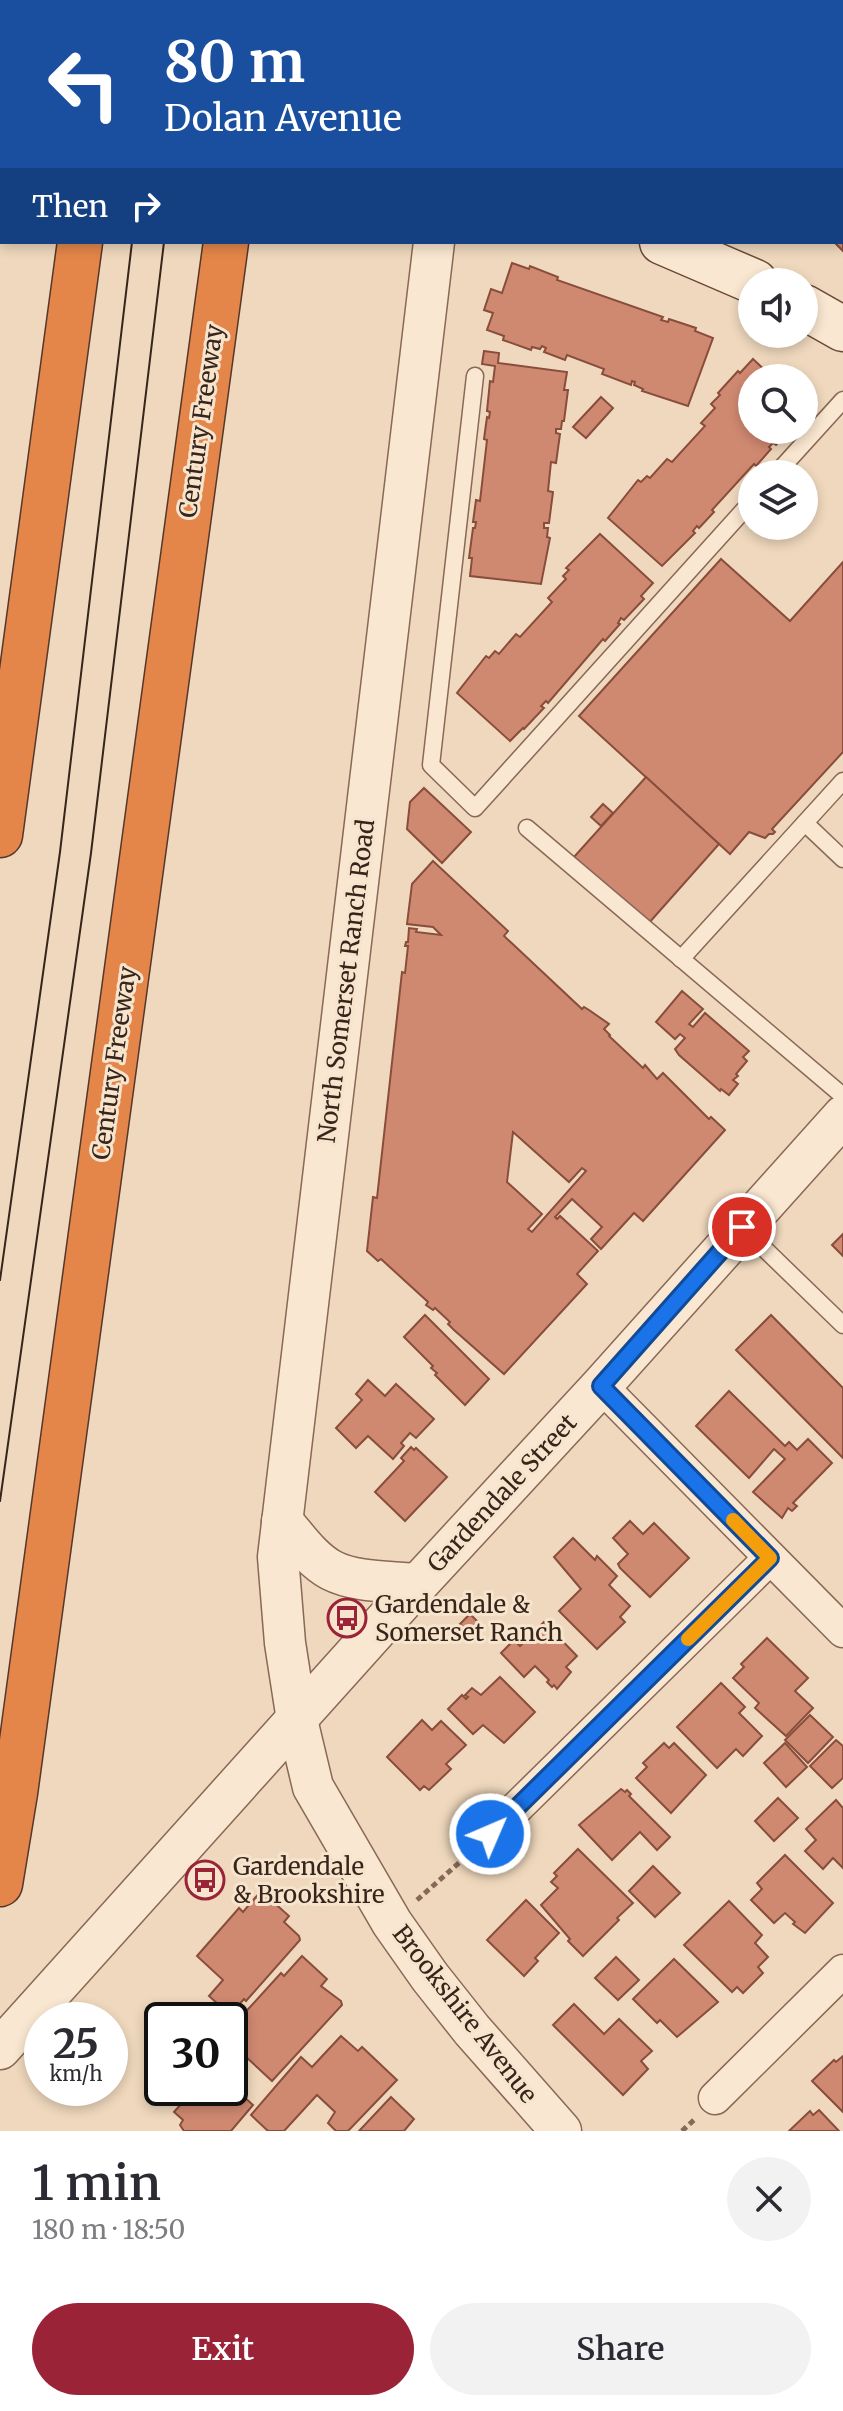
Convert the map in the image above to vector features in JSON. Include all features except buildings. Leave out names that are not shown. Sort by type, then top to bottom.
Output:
[{"type":"highway","points":[[0,835],[80,244]]},
{"type":"highway","name":"Century Freeway","points":[[0,1884],[20,1761],[226,244]]},
{"type":"main road","points":[[667,244],[738,275]]},
{"type":"main road","points":[[818,315],[843,329]]},
{"type":"street","name":"North Somerset Ranch Road","points":[[297,1720],[285,1643],[278,1557],[434,244]]},
{"type":"street","name":"Gardendale Street","points":[[0,2049],[843,1116]]},
{"type":"street","points":[[601,1386],[843,1631]]},
{"type":"street","points":[[282,1521],[312,1555],[330,1569],[348,1576],[418,1584]]},
{"type":"street","points":[[490,1834],[770,1558]]},
{"type":"street","name":"Brookshire Avenue","points":[[297,1720],[313,1787],[392,1923],[472,2030],[561,2131]]},
{"type":"street","points":[[715,2098],[843,1971]]},
{"type":"lane","points":[[475,376],[431,765],[475,808],[738,517]]},
{"type":"lane","points":[[789,460],[843,400]]},
{"type":"lane","points":[[681,959],[843,781]]},
{"type":"lane","points":[[805,823],[843,859]]},
{"type":"lane","points":[[527,828],[843,1096]]},
{"type":"lane","points":[[742,1227],[843,1325]]},
{"type":"path","points":[[392,1923],[490,1834]]},
{"type":"tram line","points":[[0,1280],[60,852],[132,244]]},
{"type":"tram line","points":[[0,1501],[91,853],[164,244]]},
{"type":"slow traffic","points":[[688,1639],[770,1558],[733,1520]]},
{"type":"place","name":"Gardendale & Somerset Ranch","points":[[347,1618]]},
{"type":"place","name":"Gardendale & Brookshire","points":[[205,1880]]},
{"type":"route","points":[[490,1834],[770,1558],[601,1386],[742,1227]]}]
